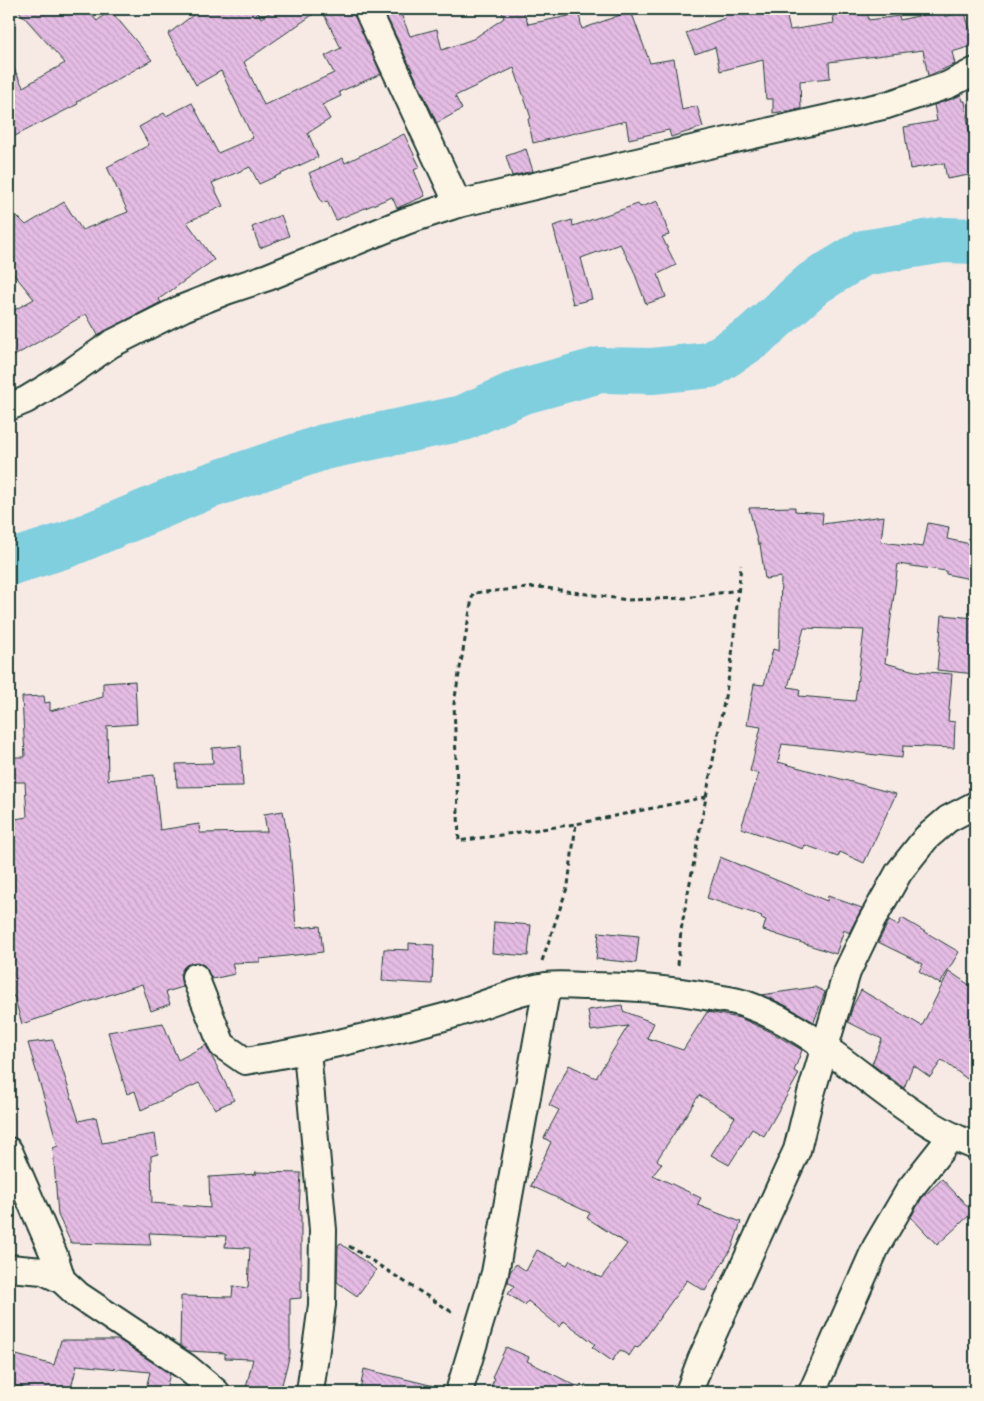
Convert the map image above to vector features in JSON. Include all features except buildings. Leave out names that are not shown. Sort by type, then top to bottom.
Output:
[{"type":"street","points":[[367,9],[458,204]]},
{"type":"street","points":[[9,407],[26,400],[64,377],[111,344],[184,308],[268,277],[406,221],[458,204],[709,144],[887,106],[948,85],[975,72]]},
{"type":"street","points":[[689,1392],[700,1360],[797,1150],[810,1097],[847,972],[899,872],[926,838],[948,819],[975,805]]},
{"type":"street","points":[[195,977],[222,1046],[245,1061],[307,1051],[450,1016],[537,988],[633,986],[676,990],[745,1003],[786,1022],[886,1096],[951,1137],[975,1146]]},
{"type":"street","points":[[459,1392],[495,1273],[537,988]]},
{"type":"street","points":[[307,1051],[323,1230],[322,1305],[310,1392]]},
{"type":"street","points":[[812,1392],[876,1248],[910,1189],[951,1137]]},
{"type":"street","points":[[9,1151],[54,1255],[62,1280]]},
{"type":"street","points":[[9,1268],[43,1271],[62,1280],[78,1295],[186,1367],[216,1392]]},
{"type":"path","points":[[676,990],[681,930],[731,665],[742,565]]},
{"type":"path","points":[[706,797],[576,824],[459,842],[454,703],[473,593],[539,587],[628,600],[685,598],[739,590]]},
{"type":"path","points":[[537,988],[546,944],[568,886],[576,824]]},
{"type":"path","points":[[323,1230],[478,1329]]},
{"type":"waterway","points":[[9,563],[69,544],[206,487],[324,447],[463,418],[520,392],[600,370],[652,371],[710,365],[753,337],[814,283],[863,253],[944,240],[975,241]]}]
